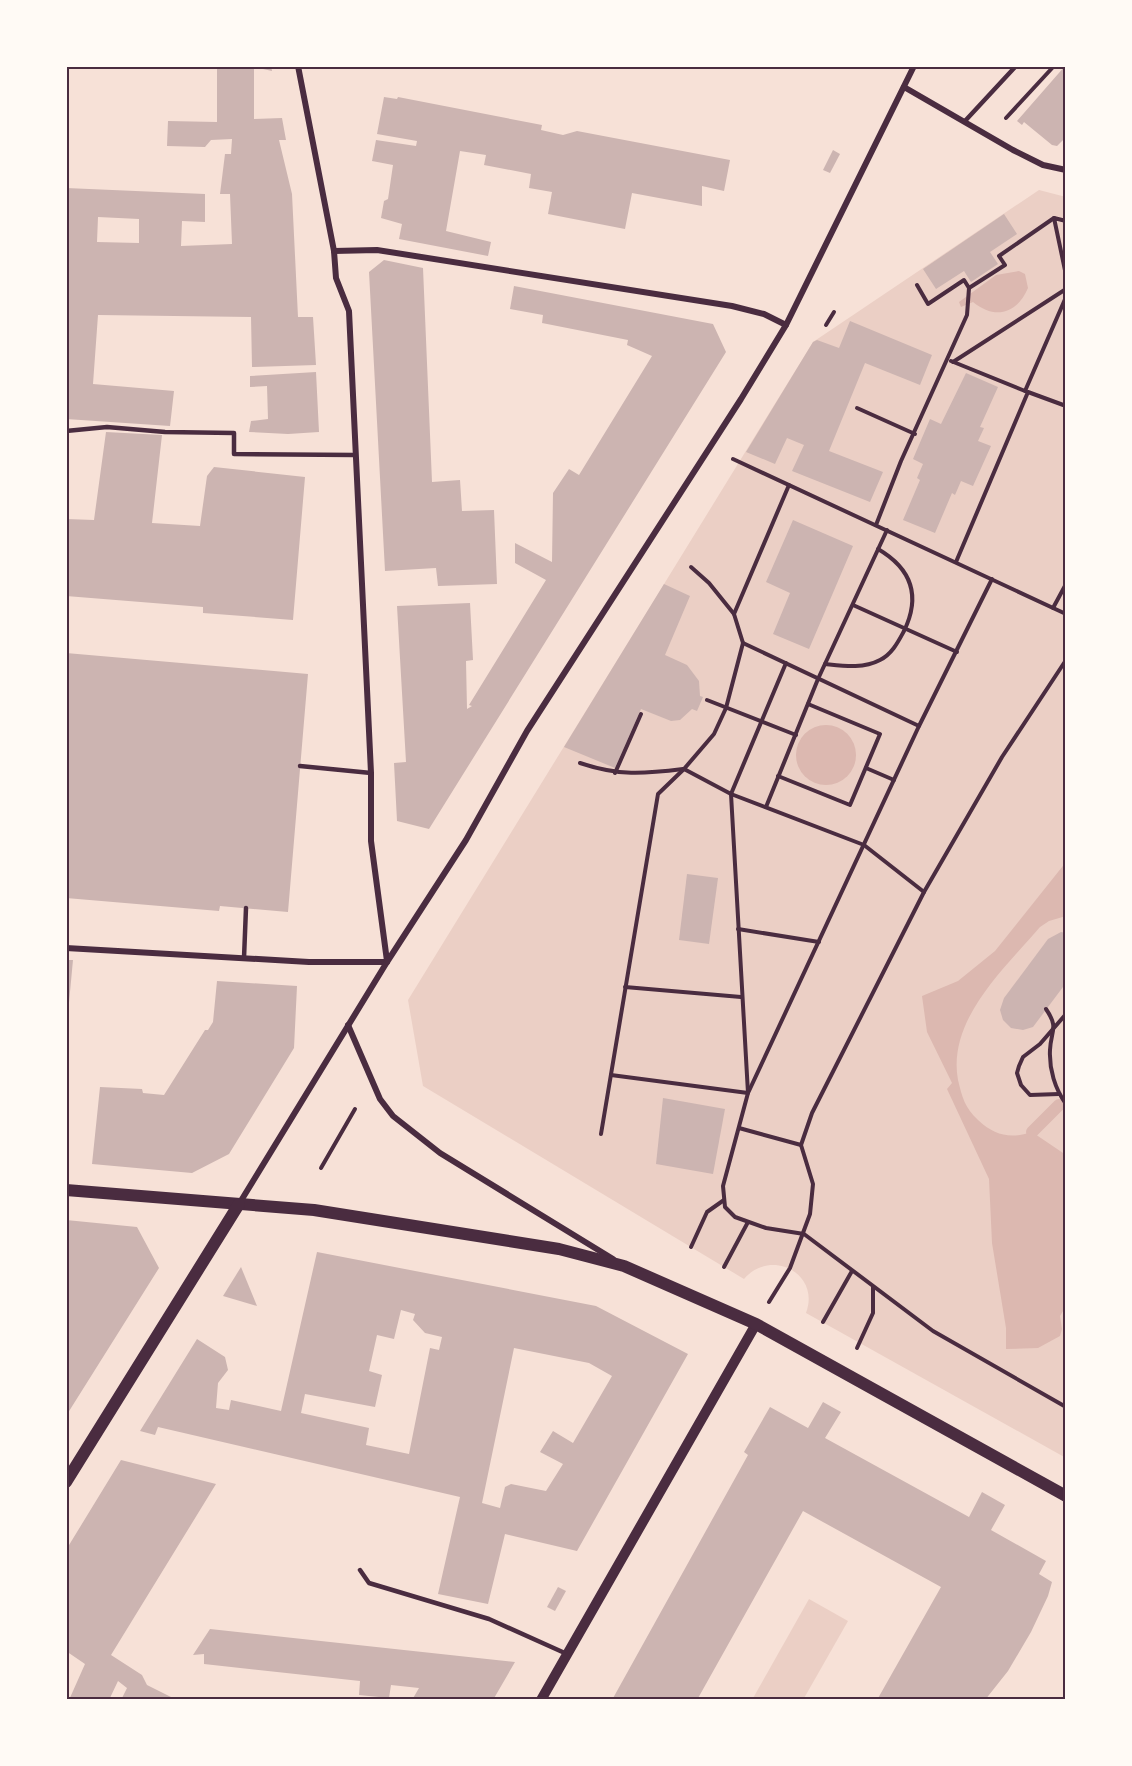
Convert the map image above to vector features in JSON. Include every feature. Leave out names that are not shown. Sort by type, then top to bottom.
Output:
[{"type":"main road","points":[[66,1190],[314,1210],[536,1245],[624,1266],[756,1324],[1066,1496]]},
{"type":"main road","points":[[66,1482],[239,1204]]},
{"type":"street","points":[[298,66],[334,250],[336,278],[349,311],[371,773],[371,841],[387,962]]},
{"type":"street","points":[[239,1204],[387,962],[466,840],[527,731],[741,399],[786,325],[914,66]]},
{"type":"street","points":[[904,87],[1013,150],[1043,165],[1066,170]]},
{"type":"street","points":[[334,250],[377,250],[732,306],[764,314],[786,325]]},
{"type":"street","points":[[66,948],[323,963],[387,962]]},
{"type":"street","points":[[348,1025],[380,1099],[393,1116],[440,1153],[624,1266]]},
{"type":"street","points":[[541,1700],[756,1324]]},
{"type":"lane","points":[[965,121],[1016,66]]},
{"type":"lane","points":[[66,431],[107,427],[165,432],[234,433],[234,454],[355,455]]},
{"type":"lane","points":[[300,766],[371,773]]},
{"type":"lane","points":[[244,958],[246,908]]},
{"type":"lane","points":[[360,1570],[369,1583],[489,1618],[567,1654]]},
{"type":"path","points":[[1006,118],[1054,66]]},
{"type":"path","points":[[969,288],[1005,265],[999,256],[1054,218],[1066,221]]},
{"type":"path","points":[[1054,218],[1066,276]]},
{"type":"path","points":[[876,525],[915,434],[951,361],[967,315],[969,288],[964,280],[928,304],[917,285]]},
{"type":"path","points":[[951,361],[1064,290]]},
{"type":"path","points":[[956,562],[1066,297]]},
{"type":"path","points":[[825,326],[834,312]]},
{"type":"path","points":[[951,361],[1066,406]]},
{"type":"path","points":[[857,408],[915,434]]},
{"type":"path","points":[[734,459],[1066,614]]},
{"type":"path","points":[[734,614],[789,484]]},
{"type":"path","points":[[766,807],[818,679],[887,530]]},
{"type":"path","points":[[825,664],[867,665],[882,659],[894,649],[905,628],[914,602],[911,586],[894,560],[878,549]]},
{"type":"path","points":[[601,1134],[658,794],[684,769],[714,734],[726,708],[743,643],[734,614],[709,583],[691,567]]},
{"type":"path","points":[[992,579],[894,780],[748,1093],[723,1186],[724,1200],[725,1207],[735,1217],[804,1234],[933,1331],[1066,1407]]},
{"type":"path","points":[[1053,608],[1066,584]]},
{"type":"path","points":[[852,605],[957,652]]},
{"type":"path","points":[[743,643],[920,726]]},
{"type":"path","points":[[771,1300],[790,1268],[804,1234],[814,1196],[813,1184],[801,1145],[812,1113],[924,892],[1002,757],[1066,660]]},
{"type":"path","points":[[748,1093],[731,794],[786,663]]},
{"type":"path","points":[[707,700],[796,735]]},
{"type":"path","points":[[778,776],[850,805],[866,768],[880,734],[808,704]]},
{"type":"path","points":[[615,773],[641,714]]},
{"type":"path","points":[[580,764],[629,775],[684,769],[731,794],[864,845],[924,892]]},
{"type":"path","points":[[866,768],[894,780]]},
{"type":"path","points":[[738,929],[819,942]]},
{"type":"path","points":[[626,987],[741,997]]},
{"type":"path","points":[[1046,1009],[1055,1026],[1050,1050],[1052,1075],[1059,1094],[1066,1104]]},
{"type":"path","points":[[1059,1094],[1030,1095],[1021,1085],[1017,1073],[1023,1058],[1040,1044],[1066,1014]]},
{"type":"path","points":[[611,1075],[748,1093]]},
{"type":"path","points":[[321,1168],[355,1109]]},
{"type":"path","points":[[739,1128],[801,1145]]},
{"type":"path","points":[[691,1247],[706,1212],[724,1200]]},
{"type":"path","points":[[724,1267],[748,1222]]},
{"type":"path","points":[[823,1322],[852,1271]]},
{"type":"path","points":[[857,1348],[873,1313],[873,1286]]},
{"type":"shaded area","points":[[1039,190],[1066,197],[1066,1458],[806,1313],[809,1299],[806,1286],[800,1276],[790,1269],[767,1266],[755,1270],[744,1279],[423,1086],[408,1000],[813,342]]},
{"type":"shaded area","points":[[1019,271],[1025,274],[1028,288],[1012,309],[1005,312],[989,311],[973,302],[961,307],[959,302],[996,275]]},
{"type":"shaded area","points":[[820,725],[832,725],[843,730],[851,738],[856,755],[854,767],[843,780],[832,785],[820,785],[809,780],[801,772],[796,761],[796,749],[801,738],[809,730]]},
{"type":"shaded area","points":[[1066,862],[1066,916],[1049,921],[1040,927],[995,978],[970,1016],[961,1037],[957,1058],[958,1080],[963,1097],[967,1107],[978,1120],[991,1130],[1004,1135],[1032,1132],[1066,1155],[1066,1306],[1060,1316],[1062,1329],[1060,1336],[1038,1348],[1006,1349],[1006,1328],[992,1243],[989,1179],[947,1089],[952,1083],[927,1032],[922,996],[958,981],[995,951]]},
{"type":"shaded area","points":[[809,1599],[848,1621],[803,1700],[752,1700]]},
{"type":"building","points":[[217,66],[271,66],[272,71],[254,67],[254,119],[282,118],[286,140],[279,140],[292,194],[298,317],[313,317],[316,365],[252,367],[251,317],[98,315],[93,384],[174,391],[170,426],[66,419],[66,188],[205,194],[205,222],[182,221],[181,246],[232,244],[230,194],[220,194],[225,154],[231,154],[232,139],[211,140],[205,147],[167,146],[168,121],[217,122]],"holes":[[[98,217],[139,219],[139,243],[97,242]]]},
{"type":"building","points":[[1065,66],[1066,137],[1057,146],[1052,145],[1024,122],[1022,125],[1017,121]]},
{"type":"building","points":[[384,97],[397,99],[398,97],[542,125],[541,130],[563,135],[577,131],[730,160],[724,191],[702,186],[702,206],[632,193],[625,229],[548,214],[552,192],[529,188],[531,174],[484,165],[486,155],[460,151],[446,231],[491,242],[488,256],[399,239],[402,224],[381,218],[384,201],[388,199],[393,165],[372,161],[376,140],[416,146],[417,141],[377,134]]},
{"type":"building","points":[[833,150],[840,154],[830,173],[823,170]]},
{"type":"building","points":[[1004,214],[1017,234],[990,252],[998,264],[971,282],[964,271],[936,289],[923,269]]},
{"type":"building","points":[[384,260],[423,268],[432,482],[460,480],[462,511],[494,510],[497,584],[438,586],[436,568],[385,571],[369,272]]},
{"type":"building","points":[[514,286],[713,324],[726,352],[429,829],[397,821],[394,763],[406,762],[397,606],[470,603],[473,660],[466,661],[467,709],[472,706],[469,705],[546,580],[515,563],[515,543],[552,562],[553,493],[569,469],[579,475],[652,356],[627,345],[628,340],[542,323],[543,315],[510,309]]},
{"type":"building","points":[[850,321],[932,355],[920,385],[865,363],[829,451],[883,472],[870,502],[792,471],[804,445],[787,438],[775,464],[746,452],[813,342],[817,340],[839,348]]},
{"type":"building","points":[[316,372],[319,432],[288,434],[249,432],[251,421],[268,419],[267,386],[250,387],[250,376]]},
{"type":"building","points":[[966,373],[998,387],[980,427],[984,428],[978,441],[991,446],[973,486],[961,481],[955,495],[952,493],[935,533],[903,520],[920,480],[917,478],[923,464],[913,459],[930,419],[941,424]]},
{"type":"building","points":[[106,432],[162,435],[152,523],[200,526],[207,476],[214,467],[305,477],[293,620],[203,613],[203,607],[66,596],[66,519],[94,520]]},
{"type":"building","points":[[793,520],[853,546],[809,649],[773,634],[790,593],[766,582]]},
{"type":"building","points":[[664,584],[690,596],[665,655],[687,665],[699,681],[700,696],[703,697],[697,711],[692,709],[680,720],[671,721],[641,709],[615,768],[564,747]]},
{"type":"building","points":[[66,653],[308,674],[288,912],[220,906],[219,911],[66,898]]},
{"type":"building","points":[[687,874],[718,878],[709,944],[679,940]]},
{"type":"building","points":[[1061,932],[1066,933],[1066,983],[1033,1027],[1023,1030],[1011,1028],[1003,1020],[1000,1010],[1004,998],[1048,939]]},
{"type":"building","points":[[66,960],[73,960],[68,1013],[66,1013]]},
{"type":"building","points":[[217,981],[297,986],[294,1048],[229,1154],[192,1173],[92,1164],[100,1087],[142,1089],[143,1093],[164,1095],[205,1030],[208,1030],[213,1022]]},
{"type":"building","points":[[663,1098],[725,1109],[713,1174],[656,1164]]},
{"type":"building","points":[[66,1220],[137,1227],[159,1268],[66,1416],[68,1280],[66,1280]]},
{"type":"building","points":[[317,1252],[596,1306],[688,1354],[577,1551],[505,1534],[488,1604],[438,1594],[460,1497],[158,1427],[155,1435],[140,1431],[197,1339],[225,1357],[228,1370],[218,1383],[216,1408],[229,1410],[231,1400],[281,1411]],"holes":[[[401,1310],[415,1314],[413,1320],[425,1333],[442,1337],[439,1350],[430,1348],[409,1454],[366,1445],[369,1428],[301,1413],[305,1394],[375,1407],[382,1375],[369,1371],[377,1335],[394,1339]],[[514,1348],[589,1363],[612,1376],[573,1443],[553,1431],[540,1452],[563,1464],[546,1491],[511,1484],[505,1487],[500,1508],[482,1503]]]},
{"type":"building","points":[[241,1267],[257,1306],[223,1296]]},
{"type":"building","points":[[823,1402],[841,1412],[825,1438],[969,1517],[982,1492],[1005,1505],[991,1530],[1046,1561],[1039,1574],[1052,1582],[1048,1596],[1031,1632],[1008,1671],[985,1700],[877,1700],[941,1587],[803,1511],[697,1700],[612,1700],[748,1455],[744,1452],[770,1407],[808,1428]]},
{"type":"building","points":[[121,1460],[216,1484],[111,1655],[142,1675],[147,1685],[177,1700],[121,1700],[127,1688],[118,1681],[109,1700],[69,1700],[85,1664],[66,1651],[66,1550]]},
{"type":"building","points":[[558,1587],[566,1591],[555,1611],[547,1607]]},
{"type":"building","points":[[210,1629],[515,1662],[493,1700],[412,1700],[419,1688],[391,1685],[389,1698],[359,1695],[360,1681],[204,1664],[204,1654],[193,1655]]},
{"type":"waterway","points":[[1032,1132],[1059,1105]]}]
